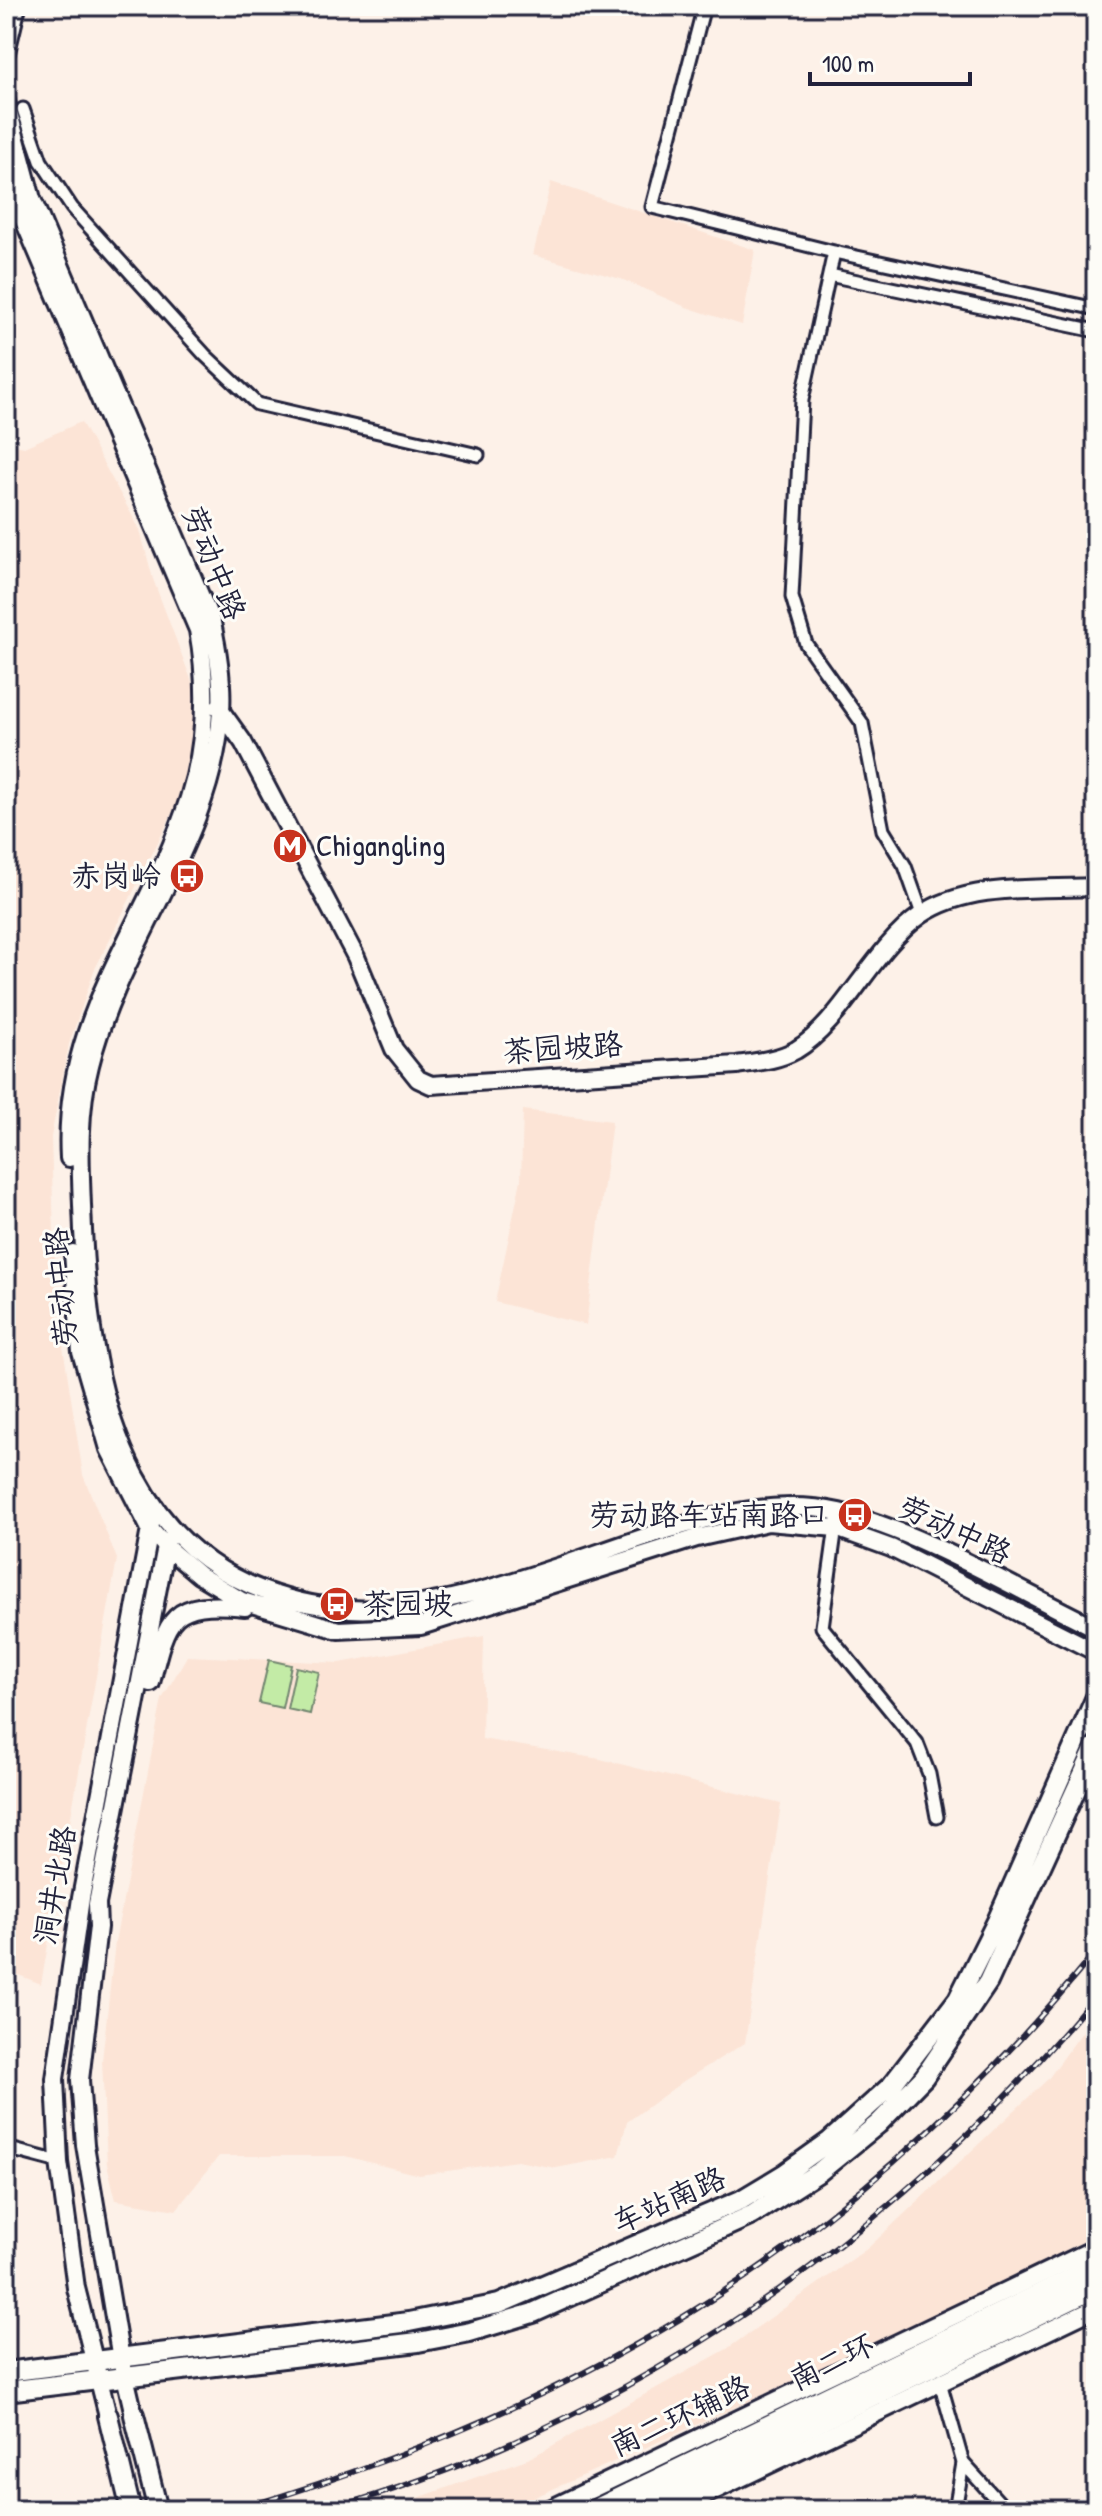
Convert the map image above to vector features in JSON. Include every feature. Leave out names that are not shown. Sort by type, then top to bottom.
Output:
[{"type":"highway","name":"南二环","points":[[595,2510],[1096,2267]]},
{"type":"highway","name":"南二环","points":[[636,2510],[1096,2287]]},
{"type":"main road","points":[[6,52],[17,6]]},
{"type":"main road","name":"劳动中路","points":[[6,102],[20,200],[212,623],[221,712],[201,800],[101,1025],[81,1111],[79,1147],[89,1328],[121,1447],[154,1507],[184,1543],[222,1570],[270,1594],[322,1606],[378,1610],[450,1599],[720,1515],[773,1508],[900,1533],[1096,1628]]},
{"type":"main road","name":"劳动中路","points":[[6,164],[198,630],[206,685],[198,763],[189,799],[176,834],[95,1002],[81,1044],[69,1108],[74,1271],[81,1352],[105,1440],[150,1529],[166,1547],[219,1588],[262,1609],[338,1630],[421,1626],[727,1530],[768,1522],[837,1520],[1096,1652]]},
{"type":"main road","points":[[6,220],[20,200]]},
{"type":"main road","name":"茶园坡路","points":[[206,685],[243,742],[349,944],[394,1049],[418,1079],[431,1085],[737,1065],[771,1060],[811,1039],[888,945],[922,914],[966,895],[1096,887]]},
{"type":"main road","name":"洞井北路","points":[[131,2510],[76,2288],[59,2162],[55,2079],[72,1951],[154,1507]]},
{"type":"main road","name":"洞井北路","points":[[158,2510],[121,2359],[85,2145],[80,2080],[98,1927],[97,1904],[169,1526]]},
{"type":"main road","points":[[136,1704],[150,1687],[162,1635],[175,1617],[199,1606],[262,1609]]},
{"type":"main road","name":"车站南路","points":[[6,2372],[409,2322],[499,2304],[741,2200],[830,2141],[891,2086],[938,2029],[973,1971],[1096,1697]]},
{"type":"main road","name":"车站南路","points":[[6,2391],[418,2342],[502,2323],[752,2215],[819,2172],[894,2109],[947,2047],[988,1982],[1096,1746]]},
{"type":"main road","name":"南二环辅路","points":[[548,2510],[1096,2248]]},
{"type":"main road","points":[[674,2510],[1096,2308]]},
{"type":"street","points":[[704,6],[652,207],[834,252],[1096,309]]},
{"type":"street","points":[[23,109],[41,161],[72,208],[205,355],[257,404],[478,455]]},
{"type":"street","points":[[834,252],[802,400],[792,597],[806,644],[862,723],[883,830],[905,866],[922,914]]},
{"type":"street","points":[[829,275],[1096,331]]},
{"type":"street","points":[[837,1520],[822,1627],[917,1743],[929,1774],[937,1817]]},
{"type":"street","points":[[6,2148],[59,2162]]},
{"type":"street","points":[[940,2382],[963,2463],[955,2510]]},
{"type":"street","points":[[963,2463],[1006,2510]]},
{"type":"shaded area","points":[[551,182],[755,250],[742,325],[686,307],[621,279],[533,255]]},
{"type":"shaded area","points":[[81,422],[140,530],[153,579],[195,690],[195,738],[181,794],[94,971],[69,1044],[51,1137],[56,1302],[83,1475],[117,1559],[41,1984],[6,1970],[6,443],[24,447]]},
{"type":"shaded area","points":[[523,1110],[612,1121],[586,1325],[495,1302],[521,1180]]},
{"type":"shaded area","points":[[484,1636],[482,1739],[600,1759],[781,1804],[745,2043],[685,2080],[627,2122],[618,2156],[556,2168],[517,2161],[419,2175],[345,2156],[219,2156],[176,2210],[116,2200],[107,2164],[102,2061],[115,1942],[162,1699],[187,1656],[340,1663]]},
{"type":"shaded area","points":[[1096,2013],[1096,2235],[910,2329],[506,2510],[384,2510],[530,2458],[727,2349],[868,2248],[1048,2079]]},
{"type":"green space","points":[[269,1660],[291,1665],[282,1708],[259,1703]]},
{"type":"green space","points":[[296,1667],[319,1672],[310,1714],[287,1709]]},
{"type":"railway","points":[[236,2510],[365,2468],[487,2419],[602,2363],[711,2300],[814,2228],[912,2146],[1006,2054],[1096,1951]]},
{"type":"railway","points":[[327,2510],[438,2473],[545,2427],[650,2373],[750,2310],[846,2240],[935,2164],[1019,2082],[1096,1995]]},
{"type":"place","name":"Chigangling","points":[[290,846]]},
{"type":"place","name":"赤岗岭","points":[[187,876]]},
{"type":"place","name":"劳动路车站南路口","points":[[855,1515]]},
{"type":"place","name":"茶园坡","points":[[337,1604]]}]
